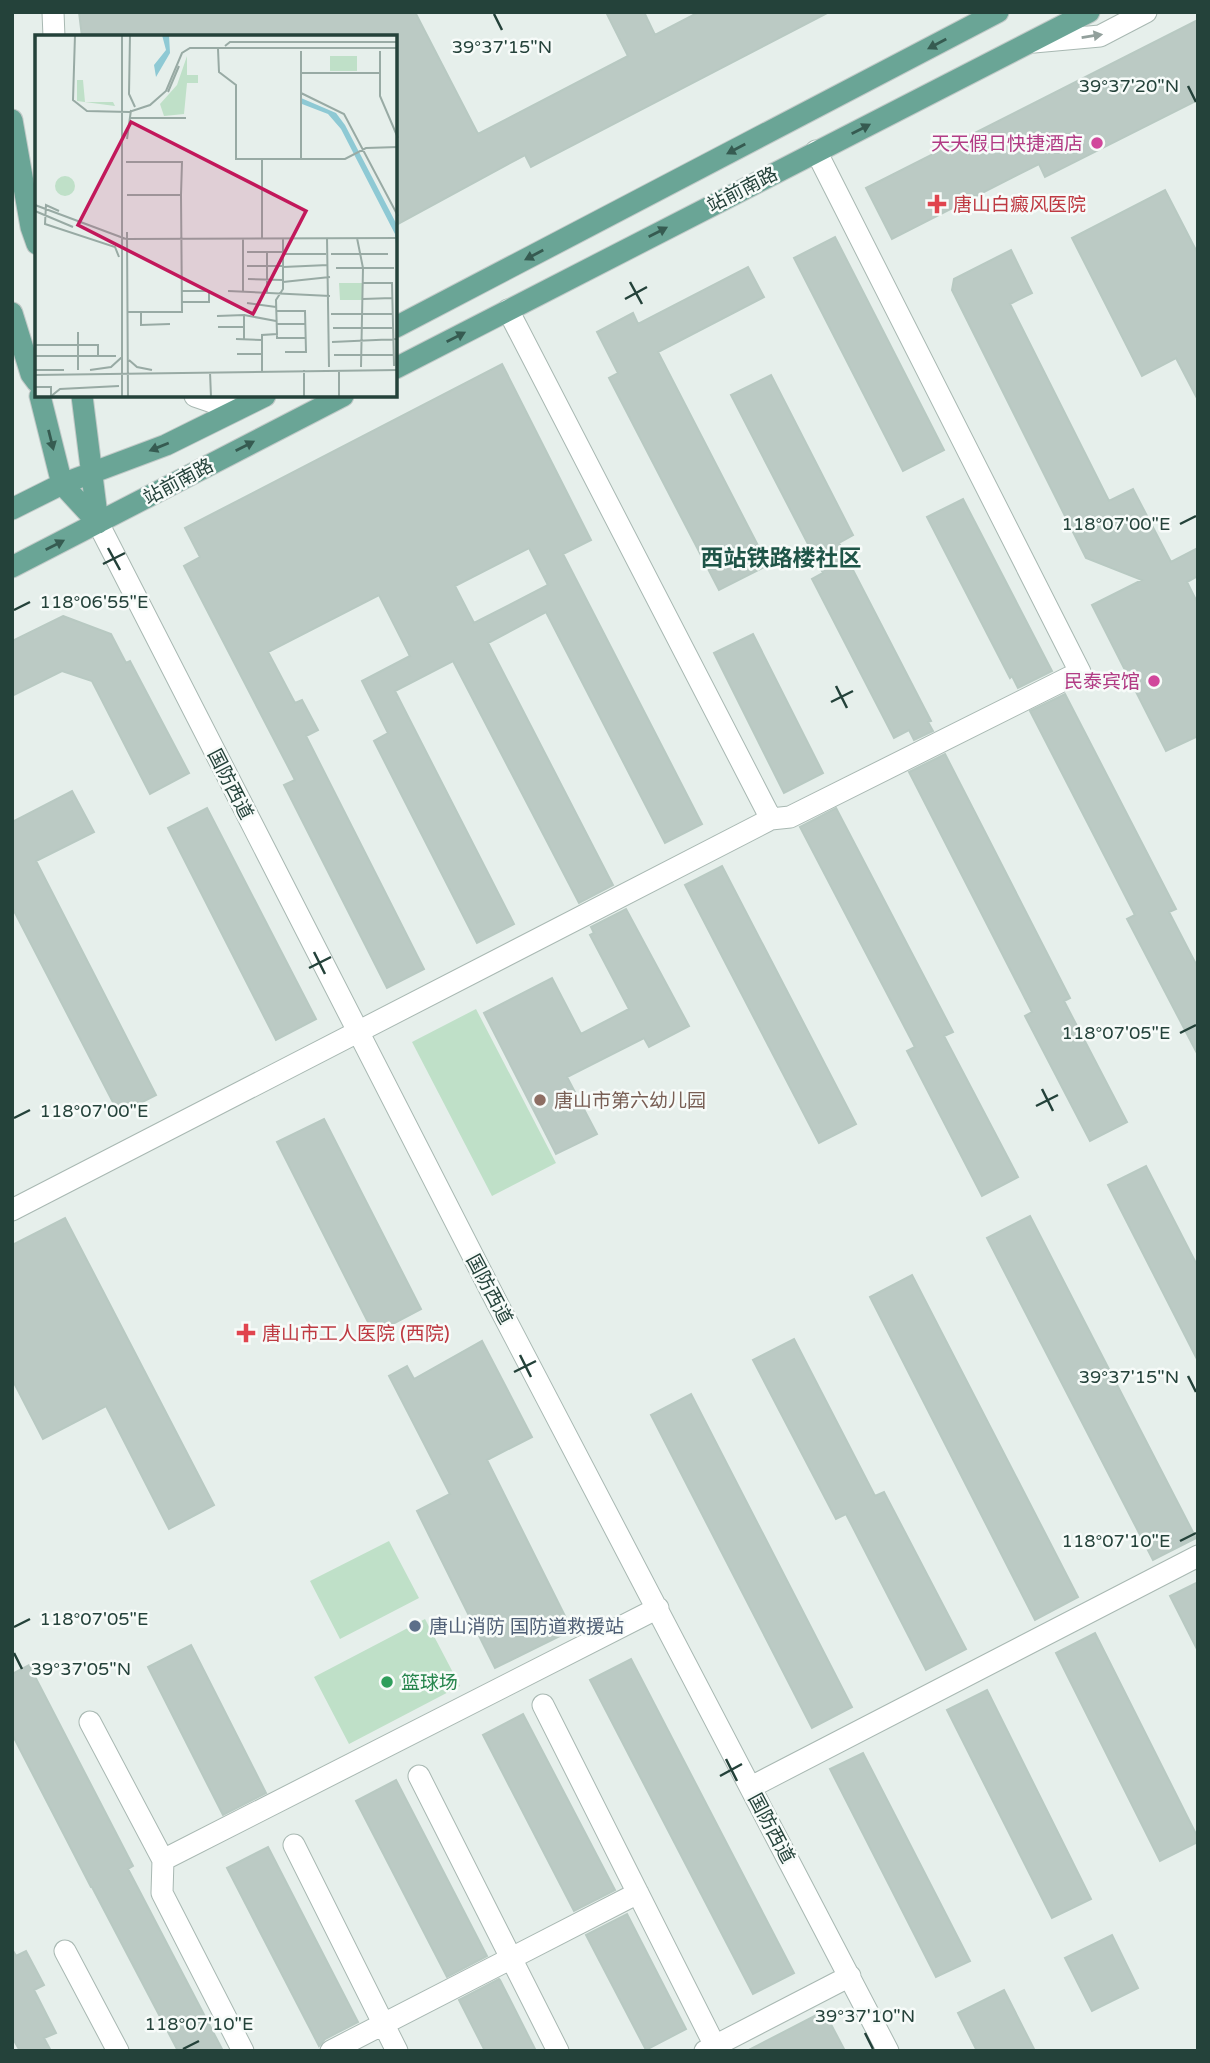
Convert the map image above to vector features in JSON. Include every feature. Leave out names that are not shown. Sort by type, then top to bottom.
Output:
[{"type":"main road","name":"站前南路","points":[[397,326],[998,12]]},
{"type":"main road","name":"站前南路","points":[[397,367],[1089,12]]},
{"type":"main road","points":[[12,121],[35,238]]},
{"type":"main road","points":[[12,313],[35,379]]},
{"type":"main road","name":"国防西道","points":[[40,397],[62,484],[98,523]]},
{"type":"main road","name":"国防西道","points":[[82,397],[98,523]]},
{"type":"main road","name":"站前南路","points":[[12,509],[62,484],[166,445],[263,397]]},
{"type":"main road","name":"站前南路","points":[[12,567],[341,397]]},
{"type":"street","points":[[53,12],[54,35]]},
{"type":"street","points":[[1034,42],[1100,36],[1146,12]]},
{"type":"street","points":[[12,1210],[771,819],[790,817],[1080,672],[816,151]]},
{"type":"street","points":[[508,310],[771,819]]},
{"type":"street","points":[[198,397],[236,410]]},
{"type":"street","name":"国防西道","points":[[98,523],[358,1032],[888,2051]]},
{"type":"street","points":[[751,1787],[1198,1556]]},
{"type":"street","points":[[163,1860],[657,1608]]},
{"type":"street","points":[[543,1705],[638,1893],[710,2048],[850,1976]]},
{"type":"street","points":[[90,1722],[163,1860],[162,1893],[243,2051]]},
{"type":"street","points":[[419,1776],[558,2051]]},
{"type":"street","points":[[294,1845],[397,2051]]},
{"type":"street","points":[[331,2051],[638,1893]]},
{"type":"street","points":[[65,1951],[118,2051]]},
{"type":"green space","points":[[476,1009],[556,1163],[492,1196],[412,1042]]},
{"type":"green space","points":[[389,1541],[419,1598],[340,1639],[310,1581]]},
{"type":"green space","name":"篮球场","points":[[425,1619],[460,1686],[349,1744],[314,1677]]},
{"type":"building","points":[[79,12],[415,12],[478,134],[628,56],[606,12],[644,12],[655,35],[699,12],[829,12],[531,167],[525,155],[397,224],[397,35],[82,35]]},
{"type":"building","points":[[1198,20],[1198,100],[1045,177],[1039,164],[892,239],[866,188]]},
{"type":"building","points":[[1165,190],[1198,254],[1198,400],[1176,358],[1142,376],[1072,238]]},
{"type":"building","points":[[835,237],[944,450],[903,471],[794,258]]},
{"type":"building","points":[[1011,250],[1032,293],[1010,304],[1109,501],[1133,489],[1171,562],[1198,548],[1198,576],[1187,582],[1198,604],[1198,736],[1166,751],[1092,605],[1142,580],[1086,558],[952,290],[954,279]]},
{"type":"building","points":[[748,267],[764,297],[658,352],[768,565],[719,590],[609,378],[618,373],[597,332],[633,313],[638,324]]},
{"type":"building","points":[[502,364],[591,540],[563,554],[702,824],[665,843],[546,612],[488,643],[613,885],[579,903],[453,661],[395,691],[514,924],[477,943],[374,741],[388,733],[362,681],[410,656],[379,595],[268,652],[295,703],[302,700],[318,730],[306,736],[424,969],[387,988],[284,785],[295,780],[184,566],[200,557],[185,528]],"holes":[[[529,548],[548,585],[474,623],[455,586]]]},
{"type":"building","points":[[771,375],[853,535],[839,543],[931,721],[928,722],[933,731],[914,740],[909,730],[894,738],[812,579],[823,573],[731,395]]},
{"type":"building","points":[[963,499],[1052,671],[1018,688],[1012,676],[1010,678],[927,517]]},
{"type":"building","points":[[63,616],[111,634],[126,663],[130,661],[189,773],[150,794],[92,681],[62,671],[12,696],[12,641]]},
{"type":"building","points":[[753,634],[823,773],[784,793],[714,653]]},
{"type":"building","points":[[1065,694],[1176,909],[1169,912],[1198,968],[1198,1055],[1127,919],[1135,915],[1030,711]]},
{"type":"building","points":[[945,754],[1070,998],[1064,1001],[1127,1122],[1090,1141],[1025,1016],[1032,1012],[909,772]]},
{"type":"building","points":[[72,791],[94,832],[36,861],[156,1095],[119,1114],[12,907],[12,822]]},
{"type":"building","points":[[207,808],[316,1019],[276,1040],[168,828]]},
{"type":"building","points":[[836,808],[953,1032],[944,1036],[1018,1177],[982,1196],[907,1051],[915,1047],[800,827]]},
{"type":"building","points":[[722,866],[856,1124],[819,1143],[685,885]]},
{"type":"building","points":[[626,909],[689,1026],[649,1047],[644,1038],[567,1077],[597,1134],[556,1154],[484,1013],[552,978],[581,1034],[629,1009],[590,935],[594,933],[591,927]]},
{"type":"building","points":[[324,1119],[421,1309],[374,1334],[277,1142]]},
{"type":"building","points":[[1146,1166],[1198,1267],[1198,1361],[1108,1185]]},
{"type":"building","points":[[1030,1216],[1196,1538],[1153,1560],[987,1238]]},
{"type":"building","points":[[65,1218],[214,1505],[169,1529],[106,1406],[43,1439],[12,1379],[12,1245]]},
{"type":"building","points":[[912,1275],[1078,1597],[1035,1620],[870,1297]]},
{"type":"building","points":[[794,1339],[875,1496],[884,1492],[966,1649],[926,1670],[846,1514],[836,1519],[753,1360]]},
{"type":"building","points":[[482,1341],[532,1437],[487,1460],[572,1630],[495,1668],[417,1511],[450,1494],[389,1376],[407,1366],[414,1379]]},
{"type":"building","points":[[691,1394],[852,1707],[812,1728],[651,1415]]},
{"type":"building","points":[[1198,1582],[1198,1651],[1170,1596]]},
{"type":"building","points":[[1095,1633],[1198,1838],[1198,1842],[1160,1861],[1056,1653]]},
{"type":"building","points":[[191,1645],[266,1793],[223,1815],[148,1667]]},
{"type":"building","points":[[631,1659],[794,1973],[753,1994],[590,1680]]},
{"type":"building","points":[[29,1665],[133,1866],[128,1869],[223,2051],[178,2051],[12,1734],[12,1674]]},
{"type":"building","points":[[987,1690],[1091,1899],[1052,1918],[947,1710]]},
{"type":"building","points":[[523,1714],[615,1890],[574,1911],[483,1735]]},
{"type":"building","points":[[863,1753],[970,1961],[936,1977],[830,1769]]},
{"type":"building","points":[[396,1780],[487,1956],[447,1977],[356,1801]]},
{"type":"building","points":[[268,1847],[358,2022],[325,2039],[319,2046],[227,1868]]},
{"type":"building","points":[[627,1914],[686,2029],[646,2050],[586,1935]]},
{"type":"building","points":[[1112,1935],[1138,1988],[1092,2011],[1065,1958]]},
{"type":"building","points":[[12,1949],[16,1956],[26,1951],[44,1985],[34,1990],[56,2033],[44,2038],[51,2051],[20,2051],[12,2037]]},
{"type":"building","points":[[499,1979],[536,2051],[485,2051],[459,2000]]},
{"type":"building","points":[[1004,1990],[1035,2051],[977,2051],[958,2013]]},
{"type":"building","points":[[824,2011],[845,2051],[747,2051]]},
{"type":"place","name":"天天假日快捷酒店","points":[[1097,143]]},
{"type":"place","name":"唐山白癜风医院","points":[[937,204]]},
{"type":"place","name":"民泰宾馆","points":[[1154,681]]},
{"type":"place","name":"唐山市第六幼儿园","points":[[540,1100]]},
{"type":"place","name":"唐山市工人医院 (西院)","points":[[246,1333]]},
{"type":"place","name":"唐山消防 国防道救援站","points":[[415,1626]]},
{"type":"place","name":"篮球场","points":[[387,1682]]},
{"type":"district","name":"西站铁路楼社区","points":[[781,558]]}]
